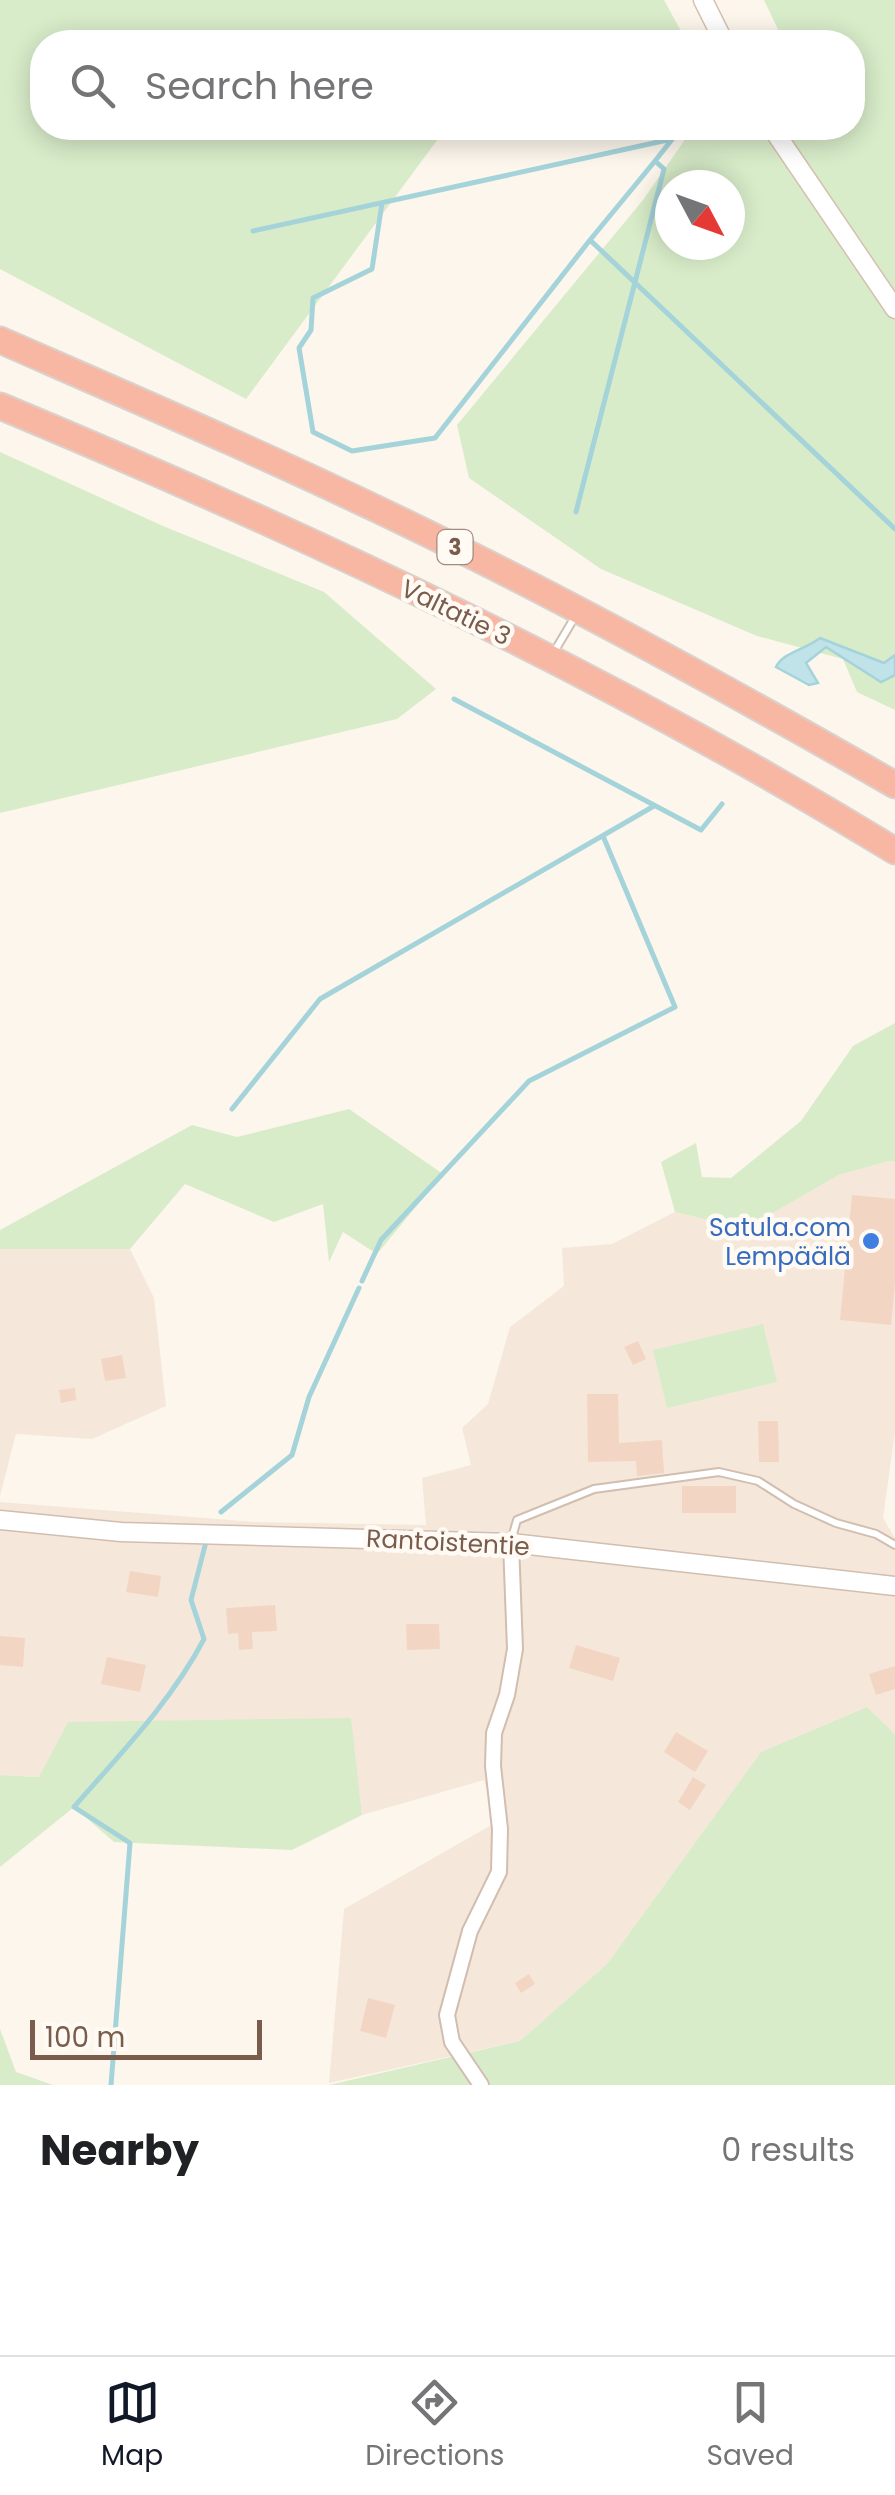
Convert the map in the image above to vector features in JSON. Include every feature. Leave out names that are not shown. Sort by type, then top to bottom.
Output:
[{"type":"highway","name":"3","points":[[0,340],[390,515],[579,610],[895,785]]},
{"type":"highway","name":"Valtatie 3","points":[[0,406],[176,479],[550,658],[895,851]]},
{"type":"street","points":[[703,0],[718,30]]},
{"type":"street","points":[[780,140],[895,308]]},
{"type":"street","name":"Rantoistentie","points":[[0,1520],[121,1532],[511,1543],[895,1586]]},
{"type":"street","points":[[480,2085],[452,2042],[447,2015],[470,1931],[498,1872],[500,1829],[493,1766],[494,1733],[507,1695],[515,1649],[511,1543]]},
{"type":"lane","points":[[550,658],[579,610]]},
{"type":"lane","points":[[511,1543],[517,1520],[594,1489],[719,1472],[758,1481],[808,1510],[876,1534],[895,1545]]},
{"type":"shaded area","points":[[895,1162],[895,1432],[883,1518],[895,1538],[895,1734],[867,1707],[761,1752],[607,1964],[520,2041],[329,2083],[344,1909],[495,1823],[484,1780],[362,1815],[350,1718],[39,1777],[0,1775],[0,1502],[256,1522],[426,1525],[422,1478],[471,1465],[462,1428],[488,1404],[510,1327],[564,1286],[562,1248],[612,1244],[675,1212],[745,1229],[839,1175]]},
{"type":"shaded area","points":[[0,1249],[130,1249],[154,1298],[166,1406],[92,1439],[16,1434],[0,1496]]},
{"type":"green space","points":[[0,0],[664,0],[680,30],[30,30],[30,140],[437,140],[246,399],[0,269]]},
{"type":"green space","points":[[764,0],[895,0],[895,710],[857,692],[843,659],[757,636],[601,569],[469,478],[457,425],[655,183],[655,260],[745,260],[745,170],[664,170],[685,140],[865,140],[865,30],[778,30]]},
{"type":"green space","points":[[0,452],[163,526],[324,592],[436,689],[397,719],[0,813]]},
{"type":"green space","points":[[895,1023],[895,1162],[839,1175],[745,1229],[675,1212],[661,1162],[696,1143],[702,1177],[731,1178],[801,1121],[853,1046]]},
{"type":"green space","points":[[349,1109],[443,1174],[377,1254],[343,1232],[329,1262],[323,1204],[274,1222],[185,1184],[130,1249],[0,1249],[0,1230],[192,1125],[237,1137]]},
{"type":"green space","points":[[763,1324],[777,1382],[667,1408],[653,1350]]},
{"type":"green space","points":[[867,1707],[895,1734],[895,2085],[329,2085],[520,2041],[607,1964],[761,1752]]},
{"type":"green space","points":[[351,1718],[362,1815],[292,1850],[114,1842],[74,1807],[0,1867],[0,1775],[39,1777],[68,1722]]},
{"type":"green space","points":[[0,2029],[16,2072],[53,2085],[0,2085]]},
{"type":"water","points":[[820,638],[884,663],[895,655],[895,675],[881,682],[826,647],[806,663],[818,683],[809,685],[776,667],[784,658]]},
{"type":"building","name":"Satula.com Lempäälä","points":[[852,1195],[895,1199],[891,1325],[840,1320]]},
{"type":"building","points":[[638,1341],[646,1359],[633,1365],[624,1347]]},
{"type":"building","points":[[122,1355],[126,1378],[105,1381],[101,1359]]},
{"type":"building","points":[[75,1388],[76,1400],[61,1403],[59,1390]]},
{"type":"building","points":[[587,1394],[618,1394],[619,1443],[662,1440],[664,1473],[637,1476],[636,1461],[588,1462]]},
{"type":"building","points":[[758,1421],[778,1421],[779,1462],[759,1462]]},
{"type":"building","points":[[682,1486],[736,1486],[736,1513],[682,1513]]},
{"type":"building","points":[[130,1571],[161,1576],[158,1597],[126,1592]]},
{"type":"building","points":[[275,1605],[277,1631],[252,1632],[253,1649],[239,1650],[238,1633],[228,1634],[226,1608]]},
{"type":"building","points":[[406,1624],[439,1624],[440,1649],[407,1650]]},
{"type":"building","points":[[0,1636],[25,1638],[23,1667],[0,1665]]},
{"type":"building","points":[[576,1645],[620,1658],[613,1681],[569,1668]]},
{"type":"building","points":[[107,1657],[146,1665],[140,1692],[101,1684]]},
{"type":"building","points":[[895,1666],[895,1689],[876,1695],[869,1674]]},
{"type":"building","points":[[676,1732],[708,1751],[695,1772],[664,1752]]},
{"type":"building","points":[[693,1777],[706,1785],[690,1810],[678,1802]]},
{"type":"building","points":[[529,1974],[535,1984],[521,1993],[515,1983]]},
{"type":"building","points":[[368,1998],[395,2005],[386,2038],[360,2031]]},
{"type":"waterway","points":[[253,231],[667,140]]},
{"type":"waterway","points":[[576,512],[664,169],[655,161],[672,140]]},
{"type":"waterway","points":[[655,161],[590,240],[895,529]]},
{"type":"waterway","points":[[382,203],[372,269],[313,298],[311,330],[299,348],[313,432],[352,451],[435,438],[590,240]]},
{"type":"waterway","points":[[454,699],[701,830],[722,804]]},
{"type":"waterway","points":[[232,1109],[320,999],[654,806]]},
{"type":"waterway","points":[[362,1281],[381,1240],[529,1081],[675,1007],[603,836]]},
{"type":"waterway","points":[[221,1512],[292,1455],[309,1397],[359,1288]]},
{"type":"waterway","points":[[111,2085],[130,1843],[74,1807],[160,1706],[204,1639],[191,1600],[207,1538]]},
{"type":"place","name":"Satula.com Lempäälä","points":[[871,1241]]}]
